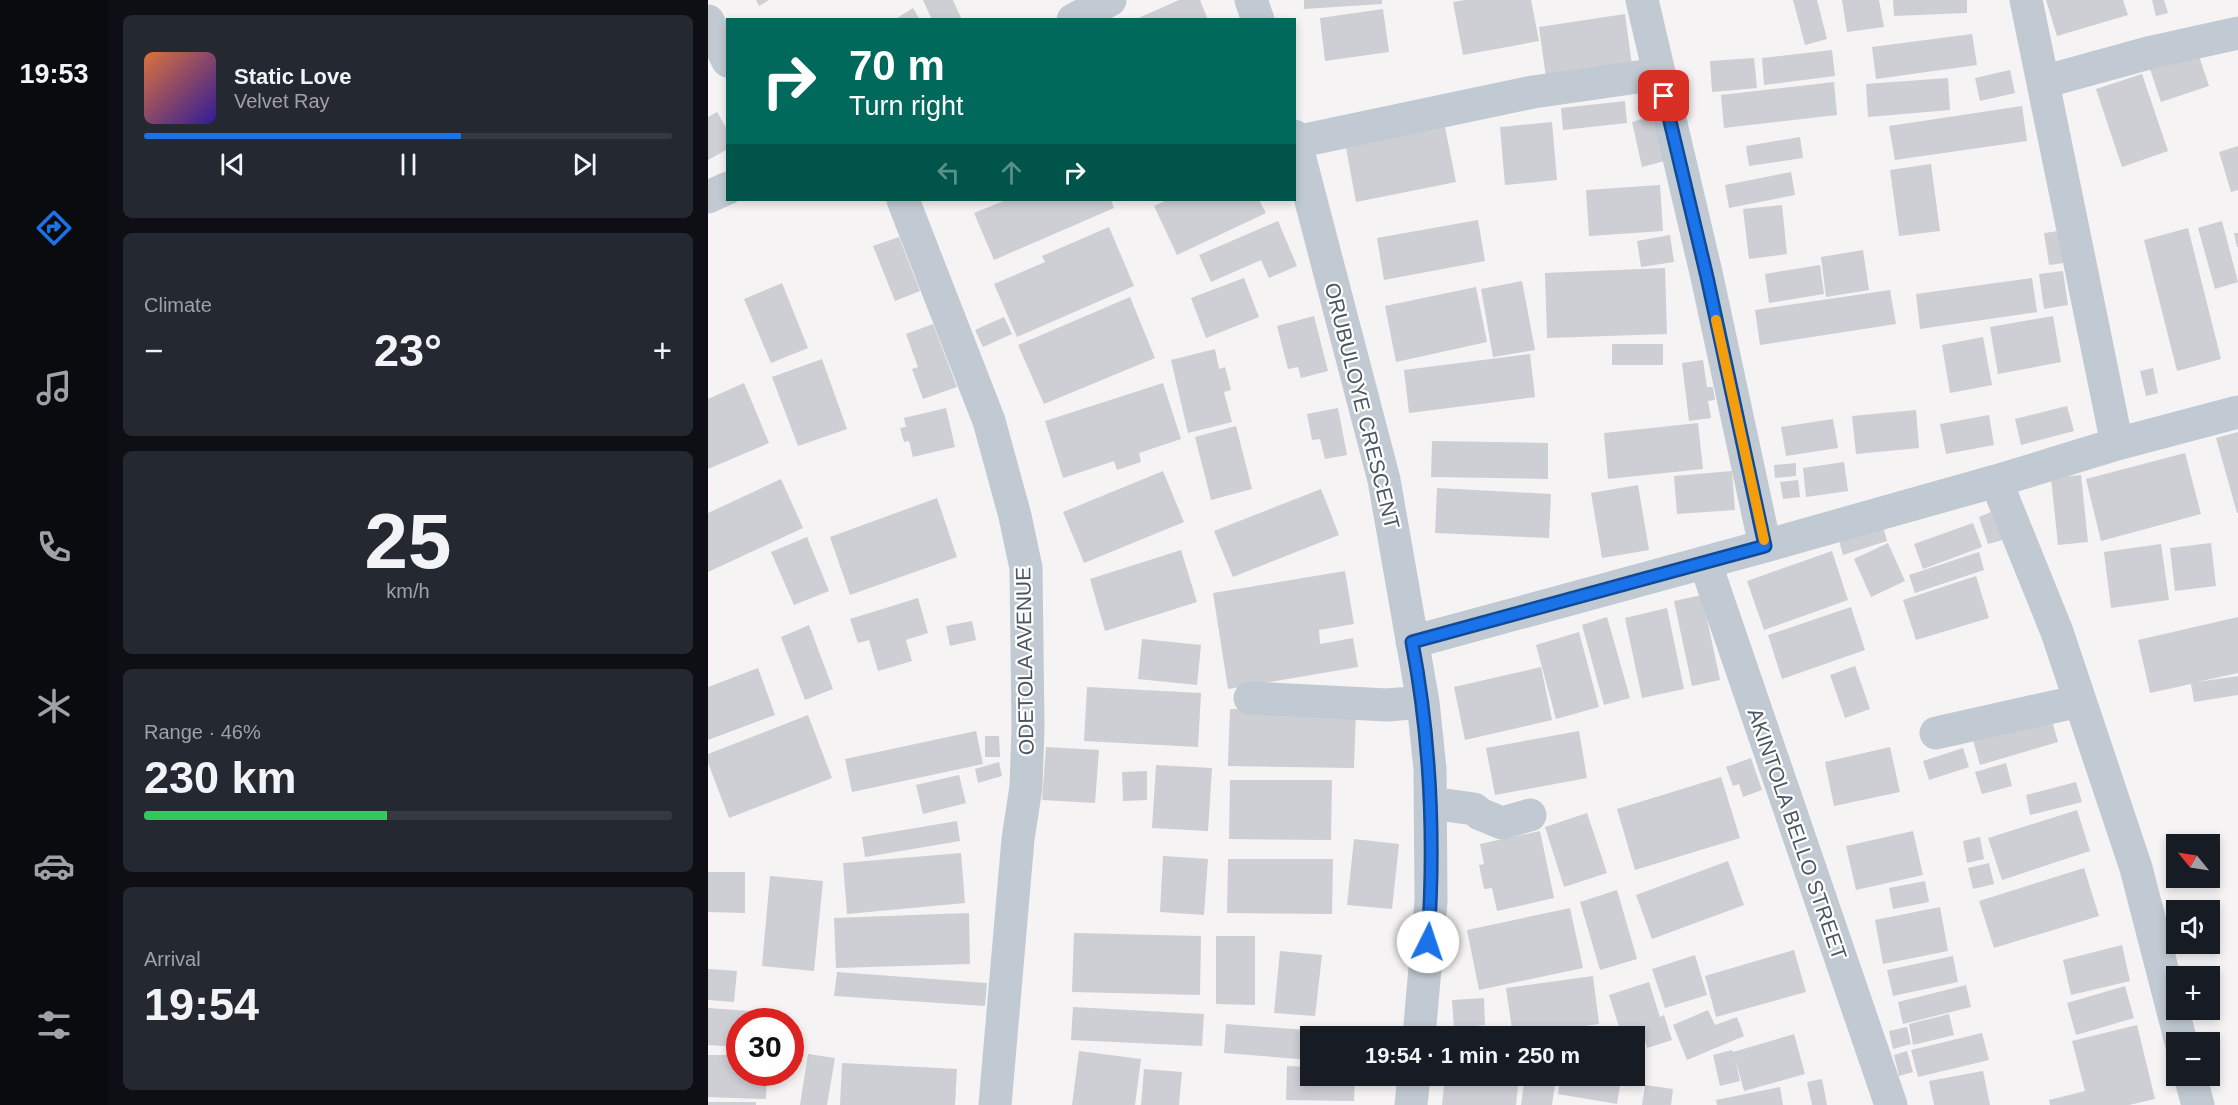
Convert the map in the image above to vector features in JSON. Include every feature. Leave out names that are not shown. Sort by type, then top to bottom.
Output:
[{"type":"street","points":[[1076,18],[1110,0]]},
{"type":"street","points":[[1251,0],[1257,18]]},
{"type":"street","points":[[1642,0],[1707,277],[1765,546]]},
{"type":"street","points":[[2026,0],[2117,444]]},
{"type":"street","points":[[708,21],[726,57]]},
{"type":"street","points":[[2043,82],[2152,52],[2238,33]]},
{"type":"street","points":[[1296,139],[1533,92],[1659,74]]},
{"type":"street","name":"ORUBULOYE CRESCENT","points":[[1296,143],[1384,480],[1423,702],[1430,769],[1431,901],[1420,1026]]},
{"type":"street","points":[[708,197],[726,189]]},
{"type":"street","name":"ODETOLA AVENUE","points":[[903,201],[989,421],[1015,516],[1026,568],[1028,728],[1026,787],[1018,839],[995,1105]]},
{"type":"street","points":[[1412,642],[1765,546],[1996,481],[2117,444],[2238,412]]},
{"type":"street","points":[[1996,481],[2057,632],[2136,868],[2178,1032]]},
{"type":"street","name":"AKINTOLA BELLO STREET","points":[[1705,562],[1891,1105]]},
{"type":"street","points":[[1250,698],[1387,705],[1423,702]]},
{"type":"street","points":[[1936,733],[2080,701]]},
{"type":"street","points":[[1431,803],[1474,809],[1502,823],[1530,815]]},
{"type":"street","points":[[1411,1105],[1413,1086]]},
{"type":"street","points":[[2193,1086],[2198,1105]]},
{"type":"building","points":[[756,0],[769,0],[759,6]]},
{"type":"building","points":[[923,0],[953,0],[961,18],[931,18]]},
{"type":"building","points":[[1179,0],[1200,0],[1207,18],[1138,18]]},
{"type":"building","points":[[1304,0],[1382,0],[1382,4],[1304,9]]},
{"type":"building","points":[[1531,0],[1539,41],[1463,55],[1453,2]]},
{"type":"building","points":[[1793,0],[1817,0],[1827,39],[1805,45]]},
{"type":"building","points":[[1842,0],[1879,0],[1884,27],[1847,32]]},
{"type":"building","points":[[1893,0],[1967,0],[1967,13],[1894,16]]},
{"type":"building","points":[[2046,0],[2123,0],[2128,15],[2057,36]]},
{"type":"building","points":[[2152,0],[2164,0],[2168,13],[2156,16]]},
{"type":"building","points":[[913,8],[919,18],[897,18]]},
{"type":"building","points":[[1383,9],[1389,52],[1325,61],[1320,18]]},
{"type":"building","points":[[1625,14],[1632,65],[1546,78],[1539,27]]},
{"type":"building","points":[[1972,34],[1977,65],[1876,79],[1872,47]]},
{"type":"building","points":[[1832,50],[1835,76],[1764,85],[1762,58]]},
{"type":"building","points":[[2198,53],[2209,86],[2161,102],[2150,69]]},
{"type":"building","points":[[1754,58],[1757,88],[1712,92],[1710,61]]},
{"type":"building","points":[[2010,70],[2015,93],[1980,101],[1975,78]]},
{"type":"building","points":[[2142,74],[2168,151],[2122,167],[2096,89]]},
{"type":"building","points":[[1948,78],[1950,110],[1868,117],[1866,84]]},
{"type":"building","points":[[1834,82],[1837,115],[1724,128],[1721,95]]},
{"type":"building","points":[[1625,101],[1627,123],[1563,130],[1561,108]]},
{"type":"building","points":[[2022,106],[2027,141],[1895,160],[1889,126]]},
{"type":"building","points":[[717,112],[726,128],[726,150],[708,160],[708,117]]},
{"type":"building","points":[[1657,115],[1668,160],[1642,167],[1632,122]]},
{"type":"building","points":[[1552,122],[1557,180],[1505,185],[1500,127]]},
{"type":"building","points":[[1445,127],[1456,182],[1356,202],[1346,148]]},
{"type":"building","points":[[1800,137],[1803,158],[1749,166],[1746,146]]},
{"type":"building","points":[[2238,146],[2238,190],[2231,192],[2219,152]]},
{"type":"building","points":[[1931,164],[1940,231],[1899,236],[1890,170]]},
{"type":"building","points":[[1791,172],[1795,195],[1729,208],[1725,185]]},
{"type":"building","points":[[1660,185],[1663,231],[1589,236],[1586,190]]},
{"type":"building","points":[[1004,201],[1111,201],[1114,208],[994,260],[974,213]]},
{"type":"building","points":[[1165,201],[1260,201],[1266,213],[1177,255],[1154,206]]},
{"type":"building","points":[[1782,205],[1787,254],[1749,259],[1743,209]]},
{"type":"building","points":[[1478,220],[1485,261],[1384,280],[1377,238]]},
{"type":"building","points":[[1278,221],[1297,266],[1269,278],[1261,260],[1211,282],[1199,255]]},
{"type":"building","points":[[2222,221],[2238,282],[2215,289],[2198,228]]},
{"type":"building","points":[[1109,227],[1134,286],[1017,337],[994,284],[1045,262],[1042,256]]},
{"type":"building","points":[[2188,228],[2221,359],[2177,371],[2144,240]]},
{"type":"building","points":[[2059,231],[2064,263],[2049,265],[2044,233]]},
{"type":"building","points":[[2234,233],[2238,233],[2238,247],[2237,247]]},
{"type":"building","points":[[1670,235],[1674,262],[1641,267],[1637,241]]},
{"type":"building","points":[[899,237],[920,291],[895,301],[873,246]]},
{"type":"building","points":[[1863,250],[1869,290],[1826,297],[1821,257]]},
{"type":"building","points":[[1820,265],[1824,294],[1769,303],[1765,274]]},
{"type":"building","points":[[1665,268],[1667,334],[1547,338],[1545,273]]},
{"type":"building","points":[[2063,271],[2068,305],[2044,309],[2039,274]]},
{"type":"building","points":[[1244,278],[1259,317],[1206,338],[1191,298]]},
{"type":"building","points":[[2032,278],[2037,312],[1920,329],[1916,294]]},
{"type":"building","points":[[1522,281],[1535,350],[1493,357],[1481,289]]},
{"type":"building","points":[[782,283],[808,348],[771,363],[744,299]]},
{"type":"building","points":[[1476,287],[1487,342],[1396,362],[1385,306]]},
{"type":"building","points":[[1890,290],[1896,324],[1760,345],[1755,310]]},
{"type":"building","points":[[1130,297],[1155,358],[1044,404],[1018,345]]},
{"type":"building","points":[[1314,316],[1328,371],[1301,378],[1298,367],[1288,369],[1277,326]]},
{"type":"building","points":[[2053,316],[2061,362],[1998,374],[1990,327]]},
{"type":"building","points":[[1004,317],[1012,334],[983,347],[975,330]]},
{"type":"building","points":[[933,324],[957,387],[923,399],[912,369],[918,367],[906,334]]},
{"type":"building","points":[[1983,337],[1992,385],[1950,393],[1942,345]]},
{"type":"building","points":[[1612,344],[1663,344],[1663,365],[1612,365]]},
{"type":"building","points":[[1215,349],[1219,369],[1225,367],[1231,390],[1224,392],[1232,422],[1188,433],[1171,360]]},
{"type":"building","points":[[1530,354],[1535,397],[1409,413],[1404,370]]},
{"type":"building","points":[[822,359],[847,429],[798,446],[772,377]]},
{"type":"building","points":[[1703,360],[1707,387],[1713,387],[1715,400],[1708,401],[1711,418],[1689,421],[1682,363]]},
{"type":"building","points":[[2153,368],[2158,393],[2146,396],[2140,371]]},
{"type":"building","points":[[744,383],[769,443],[708,469],[708,399]]},
{"type":"building","points":[[1163,383],[1181,439],[1139,453],[1141,462],[1117,470],[1114,461],[1063,478],[1045,421]]},
{"type":"building","points":[[2067,406],[2074,431],[2021,445],[2015,419]]},
{"type":"building","points":[[946,408],[955,447],[913,457],[909,441],[904,442],[900,428],[906,427],[904,418]]},
{"type":"building","points":[[1338,408],[1347,455],[1325,459],[1320,439],[1312,440],[1307,414]]},
{"type":"building","points":[[1916,410],[1919,448],[1856,454],[1852,416]]},
{"type":"building","points":[[1989,415],[1994,445],[1946,454],[1940,424]]},
{"type":"building","points":[[1833,419],[1838,448],[1786,456],[1781,427]]},
{"type":"building","points":[[1698,423],[1703,469],[1608,479],[1604,433]]},
{"type":"building","points":[[1236,426],[1252,489],[1211,500],[1195,437]]},
{"type":"building","points":[[2238,432],[2238,513],[2237,513],[2216,438]]},
{"type":"building","points":[[1432,441],[1548,443],[1548,479],[1431,477]]},
{"type":"building","points":[[2185,453],[2201,514],[2101,541],[2086,479]]},
{"type":"building","points":[[1844,462],[1848,491],[1806,497],[1803,468]]},
{"type":"building","points":[[1796,463],[1796,476],[1775,478],[1774,465]]},
{"type":"building","points":[[1163,471],[1184,522],[1084,563],[1063,512]]},
{"type":"building","points":[[1732,471],[1735,510],[1677,514],[1674,476]]},
{"type":"building","points":[[2081,475],[2088,542],[2058,545],[2051,478]]},
{"type":"building","points":[[781,479],[803,528],[708,572],[708,513]]},
{"type":"building","points":[[1798,480],[1800,497],[1783,499],[1780,482]]},
{"type":"building","points":[[1638,485],[1649,550],[1602,558],[1591,493]]},
{"type":"building","points":[[1437,488],[1551,494],[1549,538],[1435,533]]},
{"type":"building","points":[[1321,489],[1339,535],[1233,577],[1214,531]]},
{"type":"building","points":[[937,498],[957,557],[850,595],[830,537]]},
{"type":"building","points":[[1996,510],[2006,539],[1988,544],[1979,517]]},
{"type":"building","points":[[1882,523],[1887,541],[1843,555],[1838,537]]},
{"type":"building","points":[[1973,523],[1982,547],[1923,569],[1914,544]]},
{"type":"building","points":[[807,537],[829,591],[794,605],[771,552]]},
{"type":"building","points":[[1888,543],[1905,581],[1871,597],[1854,559]]},
{"type":"building","points":[[2211,543],[2216,586],[2175,591],[2170,548]]},
{"type":"building","points":[[2161,544],[2169,600],[2111,608],[2104,552]]},
{"type":"building","points":[[1181,550],[1197,602],[1105,631],[1090,579]]},
{"type":"building","points":[[1832,551],[1848,600],[1764,630],[1747,581]]},
{"type":"building","points":[[1979,552],[1984,570],[1915,593],[1909,575]]},
{"type":"building","points":[[1345,571],[1354,624],[1319,630],[1320,644],[1353,638],[1358,667],[1228,689],[1213,593]]},
{"type":"building","points":[[1976,576],[1989,618],[1916,640],[1903,600]]},
{"type":"building","points":[[1702,595],[1720,680],[1692,686],[1674,601]]},
{"type":"building","points":[[918,598],[928,633],[906,640],[912,661],[878,671],[869,640],[858,643],[850,619]]},
{"type":"building","points":[[1851,607],[1865,650],[1782,679],[1768,635]]},
{"type":"building","points":[[1667,608],[1684,689],[1642,698],[1625,618]]},
{"type":"building","points":[[1607,617],[1630,698],[1604,705],[1582,625]]},
{"type":"building","points":[[2238,617],[2238,673],[2197,682],[2238,676],[2238,695],[2194,702],[2191,684],[2150,693],[2138,640]]},
{"type":"building","points":[[972,621],[976,640],[950,646],[946,626]]},
{"type":"building","points":[[809,625],[833,689],[805,700],[781,637]]},
{"type":"building","points":[[1579,632],[1599,707],[1556,719],[1536,645]]},
{"type":"building","points":[[1142,639],[1201,645],[1197,685],[1138,679]]},
{"type":"building","points":[[1855,666],[1870,709],[1845,718],[1830,675]]},
{"type":"building","points":[[1541,667],[1552,720],[1465,740],[1454,687]]},
{"type":"building","points":[[758,668],[775,715],[708,740],[708,687]]},
{"type":"building","points":[[1087,687],[1201,693],[1198,747],[1084,741]]},
{"type":"building","points":[[1230,709],[1356,711],[1354,768],[1228,766]]},
{"type":"building","points":[[808,715],[832,778],[729,818],[708,763],[708,754]]},
{"type":"building","points":[[2051,717],[2058,742],[1980,765],[1973,740]]},
{"type":"building","points":[[976,731],[983,764],[852,792],[845,759]]},
{"type":"building","points":[[1579,731],[1587,778],[1495,795],[1486,748]]},
{"type":"building","points":[[985,736],[999,736],[1000,757],[985,757]]},
{"type":"building","points":[[1046,747],[1099,750],[1095,803],[1042,800]]},
{"type":"building","points":[[1890,747],[1900,792],[1834,806],[1825,762]]},
{"type":"building","points":[[1963,748],[1969,767],[1929,780],[1923,761]]},
{"type":"building","points":[[1751,758],[1762,790],[1743,797],[1739,784],[1733,786],[1726,767]]},
{"type":"building","points":[[999,762],[1002,776],[978,783],[975,769]]},
{"type":"building","points":[[2006,763],[2012,786],[1982,794],[1975,772]]},
{"type":"building","points":[[1156,765],[1212,768],[1208,831],[1152,828]]},
{"type":"building","points":[[1147,771],[1147,800],[1123,801],[1122,772]]},
{"type":"building","points":[[959,775],[966,803],[923,814],[916,785]]},
{"type":"building","points":[[1721,777],[1740,838],[1635,870],[1617,809]]},
{"type":"building","points":[[1230,780],[1332,780],[1331,840],[1229,839]]},
{"type":"building","points":[[2076,782],[2082,802],[2030,815],[2026,795]]},
{"type":"building","points":[[2077,810],[2090,851],[2002,880],[1988,838]]},
{"type":"building","points":[[1587,813],[1607,873],[1564,887],[1545,827]]},
{"type":"building","points":[[957,821],[960,841],[865,857],[862,837]]},
{"type":"building","points":[[1540,831],[1554,898],[1497,911],[1492,888],[1484,889],[1479,865],[1484,864],[1480,844]]},
{"type":"building","points":[[1913,831],[1923,875],[1856,890],[1846,846]]},
{"type":"building","points":[[1980,837],[1984,859],[1967,863],[1963,841]]},
{"type":"building","points":[[1354,839],[1399,844],[1392,909],[1347,905]]},
{"type":"building","points":[[961,853],[965,903],[847,914],[843,863]]},
{"type":"building","points":[[1163,856],[1208,859],[1204,915],[1160,912]]},
{"type":"building","points":[[1228,859],[1333,859],[1332,914],[1227,913]]},
{"type":"building","points":[[1728,861],[1744,905],[1652,939],[1636,895]]},
{"type":"building","points":[[1989,863],[1994,884],[1973,889],[1968,868]]},
{"type":"building","points":[[2084,868],[2099,916],[1994,948],[1979,901]]},
{"type":"building","points":[[708,872],[745,872],[745,913],[708,912]]},
{"type":"building","points":[[770,876],[823,881],[814,971],[762,966]]},
{"type":"building","points":[[1925,881],[1929,902],[1893,909],[1889,888]]},
{"type":"building","points":[[1617,890],[1637,959],[1600,970],[1580,902]]},
{"type":"building","points":[[1940,907],[1948,951],[1883,964],[1875,920]]},
{"type":"building","points":[[1570,908],[1583,968],[1479,990],[1467,930]]},
{"type":"building","points":[[969,913],[970,964],[836,968],[834,918]]},
{"type":"building","points":[[1074,933],[1201,936],[1200,995],[1072,992]]},
{"type":"building","points":[[1216,936],[1255,936],[1255,1005],[1216,1004]]},
{"type":"building","points":[[2122,945],[2130,981],[2071,995],[2063,960]]},
{"type":"building","points":[[1794,950],[1806,992],[1716,1017],[1705,976]]},
{"type":"building","points":[[1280,951],[1322,955],[1315,1016],[1274,1013]]},
{"type":"building","points":[[1695,955],[1707,995],[1665,1008],[1652,969]]},
{"type":"building","points":[[1953,956],[1958,982],[1893,996],[1887,970]]},
{"type":"building","points":[[708,969],[737,971],[734,1002],[708,1000]]},
{"type":"building","points":[[837,972],[987,983],[985,1006],[834,996]]},
{"type":"building","points":[[1593,976],[1599,1024],[1512,1026],[1506,988]]},
{"type":"building","points":[[1649,982],[1660,1017],[1664,1015],[1672,1040],[1647,1048],[1645,1026],[1619,1026],[1609,995]]},
{"type":"building","points":[[1966,985],[1971,1007],[1903,1024],[1898,1002]]},
{"type":"building","points":[[2125,986],[2134,1018],[2076,1035],[2067,1003]]},
{"type":"building","points":[[1484,998],[1485,1025],[1454,1026],[1452,1000]]},
{"type":"building","points":[[1073,1007],[1204,1014],[1202,1046],[1071,1040]]},
{"type":"building","points":[[708,1008],[726,1009],[726,1046],[708,1045]]},
{"type":"building","points":[[1708,1010],[1715,1025],[1737,1017],[1744,1036],[1687,1060],[1673,1025]]},
{"type":"building","points":[[1949,1014],[1954,1035],[1913,1045],[1909,1024]]},
{"type":"building","points":[[1226,1024],[1300,1030],[1300,1059],[1224,1053]]},
{"type":"building","points":[[2137,1025],[2155,1099],[2129,1105],[2050,1105],[2049,1100],[2085,1091],[2072,1041]]},
{"type":"building","points":[[1907,1027],[1911,1044],[1893,1049],[1889,1031]]},
{"type":"building","points":[[1982,1033],[1989,1060],[1918,1077],[1911,1050]]},
{"type":"building","points":[[1794,1034],[1805,1074],[1744,1091],[1735,1058],[1740,1081],[1720,1086],[1713,1055],[1732,1050],[1733,1052]]},
{"type":"building","points":[[1079,1051],[1141,1059],[1135,1105],[1072,1105]]},
{"type":"building","points":[[1907,1051],[1913,1072],[1899,1076],[1894,1055]]},
{"type":"building","points":[[808,1054],[835,1058],[827,1105],[800,1105]]},
{"type":"building","points":[[708,1055],[726,1055],[726,1086],[766,1086],[766,1099],[708,1097]]},
{"type":"building","points":[[842,1063],[957,1069],[955,1105],[840,1105]]},
{"type":"building","points":[[1287,1066],[1300,1067],[1300,1086],[1355,1086],[1354,1101],[1286,1100]]},
{"type":"building","points":[[1144,1069],[1182,1072],[1179,1105],[1141,1105]]},
{"type":"building","points":[[1983,1071],[1990,1105],[1934,1105],[1929,1081]]},
{"type":"building","points":[[1822,1079],[1827,1105],[1812,1105],[1807,1082]]},
{"type":"building","points":[[1645,1085],[1673,1089],[1671,1105],[1642,1105]]},
{"type":"building","points":[[1444,1086],[1518,1086],[1516,1105],[1442,1105]]},
{"type":"building","points":[[1524,1086],[1555,1086],[1552,1105],[1521,1105]]},
{"type":"building","points":[[1559,1086],[1620,1086],[1617,1104],[1558,1094]]},
{"type":"building","points":[[1780,1087],[1783,1105],[1717,1105],[1716,1100]]},
{"type":"building","points":[[708,1102],[756,1102],[756,1105],[708,1105]]},
{"type":"slow traffic","points":[[1716,320],[1764,540]]},
{"type":"route","points":[[1428,942],[1432,836],[1430,769],[1423,702],[1412,642],[1765,546],[1707,277],[1664,96]]}]
